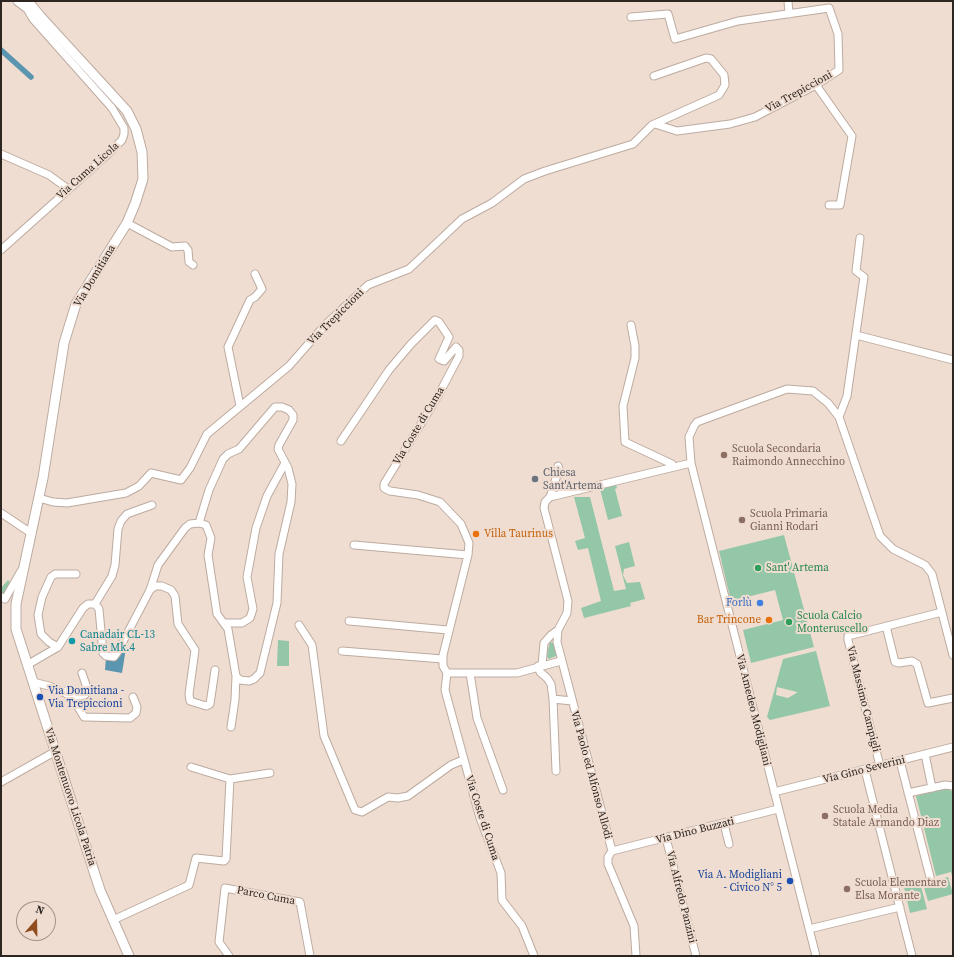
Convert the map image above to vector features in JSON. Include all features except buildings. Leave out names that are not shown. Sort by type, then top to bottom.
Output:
[{"type":"main road","name":"Via Domitiana","points":[[18,1],[28,4],[127,111],[136,129],[142,152],[143,178],[127,223],[76,304],[64,343],[39,498],[18,589]]},
{"type":"main road","name":"Via Montenuovo Licola Patria","points":[[18,589],[16,629],[89,857],[113,920],[129,956]]},
{"type":"street","points":[[788,1],[789,14]]},
{"type":"street","name":"Via Cuma Licola","points":[[1,250],[122,140],[124,128],[112,108],[33,19],[28,4]]},
{"type":"street","name":"Via Trepiccioni","points":[[630,16],[668,14],[675,39],[738,21],[829,8],[838,34],[839,70],[816,85],[755,117],[730,124],[677,131],[655,124]]},
{"type":"street","name":"Via Trepiccioni","points":[[39,498],[53,502],[73,502],[126,493],[139,486],[151,474],[181,480],[190,468],[207,434],[289,366],[325,325],[368,285],[409,269],[462,219],[492,203],[524,179],[633,144],[655,124],[719,95],[725,85],[724,75],[711,59],[706,58],[654,76]]},
{"type":"street","points":[[816,85],[852,136],[840,205],[829,205]]},
{"type":"street","points":[[1,154],[49,175],[68,189]]},
{"type":"street","points":[[127,223],[172,248],[185,246],[188,250],[189,262],[193,265]]},
{"type":"street","points":[[860,238],[856,271],[864,277],[847,396],[839,417],[880,536],[888,545],[921,562],[930,570],[953,655]]},
{"type":"street","points":[[240,406],[228,347],[250,300],[262,289],[255,274]]},
{"type":"street","name":"Via Coste di Cuma","points":[[341,441],[389,370],[411,344],[435,320],[439,322],[449,337],[440,360],[444,361],[456,347],[459,350],[459,356],[438,396],[384,484],[384,488],[390,492],[418,495],[444,505],[461,524],[469,543],[468,555],[448,630],[443,659],[443,666],[447,673],[445,690],[480,818],[500,873],[502,900],[522,926],[534,956]]},
{"type":"street","points":[[631,325],[636,346],[636,358],[624,406],[625,442],[672,464],[673,467]]},
{"type":"street","points":[[856,335],[953,360]]},
{"type":"street","name":"Via Amedeo Modigliani","points":[[816,956],[691,463],[688,444],[691,430],[697,422],[787,389],[813,391],[828,403],[839,417]]},
{"type":"street","points":[[199,523],[207,496],[223,459],[228,454],[239,450],[275,407],[282,407],[289,410],[293,415],[293,420],[279,444],[278,449],[292,484],[291,502],[279,554],[277,603],[260,673],[254,679],[249,681],[240,680],[236,676]]},
{"type":"street","points":[[550,497],[691,463]]},
{"type":"street","points":[[224,623],[242,623],[250,618],[253,609],[247,577],[256,528],[267,496],[285,464]]},
{"type":"street","name":"Via Paolo ed Alfonso Allodi","points":[[558,466],[559,469],[550,497],[545,502],[544,508],[569,607],[558,630],[557,642],[612,851],[608,857],[608,864],[634,926],[636,956]]},
{"type":"street","points":[[95,604],[112,576],[115,565],[118,529],[121,521],[127,514],[152,505]]},
{"type":"street","points":[[1,513],[31,533]]},
{"type":"street","points":[[95,604],[99,609],[103,653],[106,656],[114,657],[118,653],[150,590],[158,565],[185,528],[190,524],[199,523],[206,525],[211,538],[208,555],[217,614],[228,628],[236,676],[235,700],[231,727]]},
{"type":"street","points":[[354,545],[468,555]]},
{"type":"street","points":[[1,597],[5,599],[23,568]]},
{"type":"street","points":[[58,648],[40,634],[38,615],[42,597],[50,577],[55,574],[76,574]]},
{"type":"street","points":[[150,590],[155,586],[162,586],[171,590],[175,596],[178,624],[195,650],[189,694],[190,701],[206,706],[210,704],[215,670]]},
{"type":"street","points":[[27,665],[58,648],[83,608],[88,604],[95,604]]},
{"type":"street","points":[[942,612],[886,626],[895,662],[899,663],[912,661],[917,664],[928,703],[953,698]]},
{"type":"street","points":[[350,621],[448,630]]},
{"type":"street","points":[[299,625],[312,645],[324,736],[355,810],[362,812],[388,797],[398,798],[408,796],[451,765],[463,760]]},
{"type":"street","name":"Via Massimo Campigli","points":[[880,766],[848,636],[886,626]]},
{"type":"street","name":"Via Paolo ed Alfonso Allodi","points":[[547,639],[558,630]]},
{"type":"street","points":[[556,771],[551,684],[540,672],[540,665],[544,645],[547,639],[552,638],[557,642]]},
{"type":"street","points":[[342,651],[443,659]]},
{"type":"street","points":[[447,673],[517,673],[540,665],[562,663]]},
{"type":"street","points":[[33,682],[70,692],[78,696],[86,695],[86,685],[82,673]]},
{"type":"street","points":[[470,673],[477,718],[503,790]]},
{"type":"street","points":[[74,700],[83,700],[88,697],[91,691],[90,680]]},
{"type":"street","points":[[59,690],[74,700],[84,717],[130,718],[136,713],[137,707],[133,697]]},
{"type":"street","points":[[553,699],[572,701]]},
{"type":"street","name":"Via Gino Severini","points":[[774,792],[953,747]]},
{"type":"street","points":[[1,782],[56,752]]},
{"type":"street","points":[[925,754],[932,788]]},
{"type":"street","points":[[900,761],[930,877]]},
{"type":"street","points":[[191,767],[230,779],[270,774]]},
{"type":"street","points":[[865,770],[912,956]]},
{"type":"street","points":[[113,920],[189,885],[196,858],[224,861],[226,859],[230,779]]},
{"type":"street","points":[[908,793],[945,785],[953,786]]},
{"type":"street","name":"Via Dino Buzzati","points":[[612,851],[724,824],[778,809]]},
{"type":"street","points":[[724,824],[729,844]]},
{"type":"street","name":"Via Alfredo Panzini","points":[[666,838],[696,956]]},
{"type":"street","name":"Parco Cuma","points":[[229,956],[219,942],[225,888],[300,902],[310,956]]},
{"type":"street","points":[[809,929],[900,907]]},
{"type":"green space","points":[[616,485],[617,488],[615,489],[622,516],[608,520],[600,489]]},
{"type":"green space","points":[[574,497],[590,497],[614,591],[626,589],[615,546],[629,542],[635,566],[624,569],[623,575],[627,583],[640,582],[645,599],[630,603],[631,606],[584,618],[581,608],[601,601],[588,548],[578,550],[575,541],[585,538]]},
{"type":"green space","points":[[784,535],[814,647],[751,663],[743,630],[783,620],[775,590],[731,601],[719,551]]},
{"type":"green space","points":[[8,580],[11,584],[5,595],[1,594],[1,588]]},
{"type":"green space","points":[[278,640],[289,641],[289,666],[277,666]]},
{"type":"green space","points":[[550,642],[554,643],[557,653],[556,656],[549,659],[547,657]]},
{"type":"green space","points":[[816,651],[830,706],[770,720],[767,717],[783,659]],"holes":[[[777,687],[798,692],[788,698],[776,695]]]},
{"type":"green space","points":[[947,788],[953,792],[953,880],[951,872],[936,876],[916,796]]},
{"type":"green space","points":[[948,877],[953,894],[928,901],[923,884]]},
{"type":"green space","points":[[920,883],[927,909],[910,913],[904,887]]},
{"type":"water","points":[[123,647],[126,648],[122,673],[105,670],[106,657],[115,659],[119,657]]},
{"type":"waterway","points":[[1,50],[31,77]]},
{"type":"place","name":"Scuola Secondaria Raimondo Annecchino","points":[[724,455]]},
{"type":"place","name":"Chiesa Sant'Artema","points":[[535,479]]},
{"type":"place","name":"Scuola Primaria Gianni Rodari","points":[[742,520]]},
{"type":"place","name":"Villa Taurinus","points":[[476,534]]},
{"type":"place","name":"Sant' Artema","points":[[758,568]]},
{"type":"place","name":"Forlù","points":[[760,603]]},
{"type":"place","name":"Bar Trincone","points":[[769,620]]},
{"type":"place","name":"Scuola Calcio Monteruscello","points":[[789,622]]},
{"type":"place","name":"Canadair CL-13 Sabre Mk.4","points":[[72,641]]},
{"type":"place","name":"Via Domitiana - Via Trepiccioni","points":[[40,697]]},
{"type":"place","name":"Scuola Media Statale Armando Diaz","points":[[825,816]]},
{"type":"place","name":"Via A. Modigliani - Civico N° 5","points":[[790,881]]},
{"type":"place","name":"Scuola Elementare Elsa Morante","points":[[847,889]]}]
